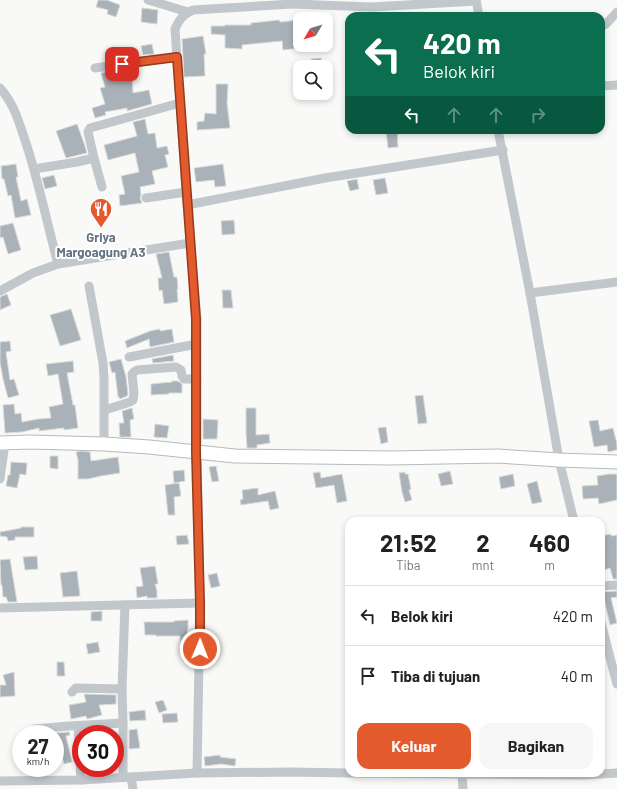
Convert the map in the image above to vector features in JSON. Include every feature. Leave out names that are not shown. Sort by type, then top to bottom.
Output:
[{"type":"street","points":[[148,0],[188,12]]},
{"type":"street","points":[[197,773],[200,603],[196,452],[196,319],[175,29],[180,19],[188,12],[193,10],[293,2],[372,7],[476,1],[478,12]]},
{"type":"street","points":[[605,25],[617,12]]},
{"type":"street","points":[[95,68],[177,57]]},
{"type":"street","points":[[605,86],[617,85]]},
{"type":"street","points":[[3,91],[16,114],[34,169],[58,264]]},
{"type":"street","points":[[102,187],[88,132],[90,128],[180,103]]},
{"type":"street","points":[[499,134],[530,293],[559,460],[573,517]]},
{"type":"street","points":[[187,205],[326,178],[503,150]]},
{"type":"street","points":[[34,169],[94,158]]},
{"type":"street","points":[[146,198],[186,192]]},
{"type":"street","points":[[0,291],[33,273],[58,264],[190,243]]},
{"type":"street","points":[[530,293],[617,282]]},
{"type":"street","points":[[89,286],[103,363],[105,410],[104,444]]},
{"type":"street","points":[[129,356],[196,344]]},
{"type":"street","points":[[105,410],[134,400],[132,374],[137,370],[176,367],[180,370],[184,379],[196,379]]},
{"type":"street","points":[[0,479],[2,443],[30,442],[149,447],[235,456],[383,458],[496,456],[617,462]]},
{"type":"street","points":[[605,586],[617,585]]},
{"type":"street","points":[[0,608],[200,603]]},
{"type":"street","points":[[124,605],[122,689],[123,722],[127,777],[133,789]]},
{"type":"street","points":[[605,638],[617,684]]},
{"type":"street","points":[[72,692],[76,688],[122,689]]},
{"type":"street","points":[[89,725],[123,722]]},
{"type":"street","points":[[0,780],[81,780],[197,773],[345,773]]},
{"type":"street","points":[[605,774],[617,773]]},
{"type":"street","points":[[462,777],[463,789]]},
{"type":"building","points":[[98,0],[107,0],[120,5],[116,17],[107,14],[108,10],[96,7]]},
{"type":"building","points":[[142,8],[158,10],[157,24],[141,22]]},
{"type":"building","points":[[279,20],[280,22],[293,21],[293,49],[283,50],[282,41],[242,45],[242,49],[225,48],[225,35],[211,34],[211,26],[251,25],[251,23]]},
{"type":"building","points":[[203,36],[206,54],[204,54],[205,76],[184,77],[182,39]]},
{"type":"building","points":[[152,44],[154,54],[143,55],[141,46]]},
{"type":"building","points":[[321,58],[321,60],[311,60]]},
{"type":"building","points":[[129,69],[131,77],[132,76],[133,93],[149,90],[152,104],[127,111],[127,108],[105,112],[106,115],[95,118],[92,108],[105,104],[100,88],[105,87],[101,73]]},
{"type":"building","points":[[216,84],[228,84],[227,103],[230,128],[197,130],[197,122],[204,121],[205,113],[216,114]]},
{"type":"building","points":[[145,119],[148,134],[155,133],[157,148],[167,146],[169,154],[165,155],[168,167],[152,171],[155,184],[140,187],[140,198],[142,203],[120,206],[119,195],[125,194],[121,176],[139,172],[135,153],[108,160],[104,145],[137,136],[133,122]]},
{"type":"building","points":[[77,124],[87,153],[66,158],[56,131]]},
{"type":"building","points":[[386,134],[397,134],[398,147],[388,148]]},
{"type":"building","points":[[16,164],[18,177],[16,177],[21,201],[27,199],[31,215],[15,218],[11,195],[8,196],[4,179],[2,179],[1,166]]},
{"type":"building","points":[[223,164],[226,186],[215,187],[214,180],[196,182],[194,168]]},
{"type":"building","points":[[54,175],[57,186],[45,189],[42,178]]},
{"type":"building","points":[[385,178],[388,193],[376,195],[373,180]]},
{"type":"building","points":[[357,179],[359,189],[350,191],[347,181]]},
{"type":"building","points":[[234,220],[235,234],[222,235],[221,221]]},
{"type":"building","points":[[13,223],[21,250],[8,254],[3,237],[0,238],[0,226]]},
{"type":"building","points":[[169,252],[174,277],[177,277],[178,302],[164,304],[162,290],[159,291],[158,278],[162,278],[156,254]]},
{"type":"building","points":[[222,290],[231,290],[233,308],[223,308]]},
{"type":"building","points":[[7,294],[11,305],[0,310],[0,297]]},
{"type":"building","points":[[71,309],[81,340],[60,346],[50,315]]},
{"type":"building","points":[[160,329],[160,331],[172,329],[174,342],[150,347],[149,339],[127,348],[125,341],[150,331]]},
{"type":"building","points":[[10,341],[11,351],[6,352],[10,380],[14,379],[19,395],[8,398],[0,362],[0,342]]},
{"type":"building","points":[[173,355],[174,361],[153,363],[152,359]]},
{"type":"building","points":[[121,359],[126,377],[128,394],[120,399],[118,397],[115,372],[112,373],[109,362]]},
{"type":"building","points":[[73,361],[74,372],[67,373],[73,405],[75,405],[78,428],[39,431],[39,428],[22,432],[5,433],[3,405],[14,404],[15,414],[21,413],[22,422],[51,418],[49,407],[63,404],[58,374],[48,376],[46,364]]},
{"type":"building","points":[[178,381],[182,384],[182,393],[151,395],[151,384]]},
{"type":"building","points":[[423,395],[427,423],[418,424],[415,396]]},
{"type":"building","points":[[132,408],[134,419],[130,420],[131,437],[120,437],[119,423],[124,423],[122,411]]},
{"type":"building","points":[[246,408],[256,408],[256,435],[269,434],[270,443],[257,445],[257,448],[247,448]]},
{"type":"building","points":[[203,419],[218,420],[217,439],[203,439]]},
{"type":"building","points":[[598,420],[600,431],[613,428],[617,450],[608,452],[607,445],[594,447],[589,421]]},
{"type":"building","points":[[155,424],[169,426],[167,438],[154,437]]},
{"type":"building","points":[[386,427],[388,442],[381,444],[378,428]]},
{"type":"building","points":[[76,452],[90,452],[91,461],[118,457],[120,473],[88,479],[78,479],[78,460]]},
{"type":"building","points":[[50,456],[58,456],[58,469],[50,468]]},
{"type":"building","points":[[11,462],[27,463],[26,475],[20,474],[17,488],[6,486],[8,475],[10,475]]},
{"type":"building","points":[[216,466],[219,481],[212,482],[209,467]]},
{"type":"building","points":[[184,470],[185,481],[174,483],[173,471]]},
{"type":"building","points":[[450,471],[453,484],[441,486],[438,474]]},
{"type":"building","points":[[320,472],[321,478],[342,474],[347,501],[337,503],[334,485],[316,488],[313,473]]},
{"type":"building","points":[[405,472],[405,474],[408,474],[411,489],[409,490],[412,500],[405,502],[399,473]]},
{"type":"building","points":[[513,474],[515,486],[501,489],[499,477]]},
{"type":"building","points":[[617,474],[617,500],[599,504],[598,498],[583,499],[582,486],[598,485],[597,476]]},
{"type":"building","points":[[537,481],[542,502],[532,504],[527,484]]},
{"type":"building","points":[[179,483],[181,496],[174,497],[175,515],[168,515],[165,485]]},
{"type":"building","points":[[258,488],[258,495],[275,491],[279,508],[270,510],[268,501],[241,505],[240,500],[243,499],[242,490]]},
{"type":"building","points":[[21,527],[34,527],[34,537],[15,537],[15,540],[8,541],[7,537],[0,536],[0,532]]},
{"type":"building","points":[[187,535],[189,544],[177,545],[176,536]]},
{"type":"building","points":[[605,535],[617,535],[617,579],[613,579],[610,568],[605,570]]},
{"type":"building","points":[[37,556],[38,569],[25,570],[23,557]]},
{"type":"building","points":[[10,559],[17,602],[8,602],[6,597],[3,597],[1,585],[0,560]]},
{"type":"building","points":[[155,566],[158,584],[155,584],[157,598],[147,598],[147,596],[137,598],[136,587],[143,586],[140,568]]},
{"type":"building","points":[[77,571],[80,596],[63,597],[60,573]]},
{"type":"building","points":[[217,573],[220,586],[211,588],[208,575]]},
{"type":"building","points":[[617,591],[617,597],[611,598],[617,623],[610,625],[605,602],[605,592]]},
{"type":"building","points":[[102,611],[102,621],[91,621],[91,612]]},
{"type":"building","points":[[188,620],[187,630],[190,648],[182,649],[180,636],[145,635],[144,622],[174,622]]},
{"type":"building","points":[[98,642],[100,652],[88,654],[86,644]]},
{"type":"building","points":[[57,662],[64,662],[65,676],[57,676]]},
{"type":"building","points":[[14,672],[15,696],[0,697],[0,685],[6,685],[3,675]]},
{"type":"building","points":[[84,694],[116,695],[116,704],[99,705],[102,715],[87,719],[86,716],[71,719],[69,705],[86,702]]},
{"type":"building","points":[[163,700],[167,710],[159,713],[155,702]]},
{"type":"building","points":[[145,710],[146,720],[130,721],[129,712]]},
{"type":"building","points":[[177,713],[178,722],[163,723],[162,714]]},
{"type":"building","points":[[137,729],[140,748],[129,749],[129,730]]},
{"type":"building","points":[[64,732],[69,732],[70,735],[66,736],[72,762],[64,764]]},
{"type":"building","points":[[220,755],[220,757],[236,759],[235,766],[221,764],[205,766],[204,757]]},
{"type":"place","name":"Griya Margoagung A3","points":[[101,228]]},
{"type":"route","points":[[122,64],[177,57],[196,319],[196,452],[200,649]]}]
